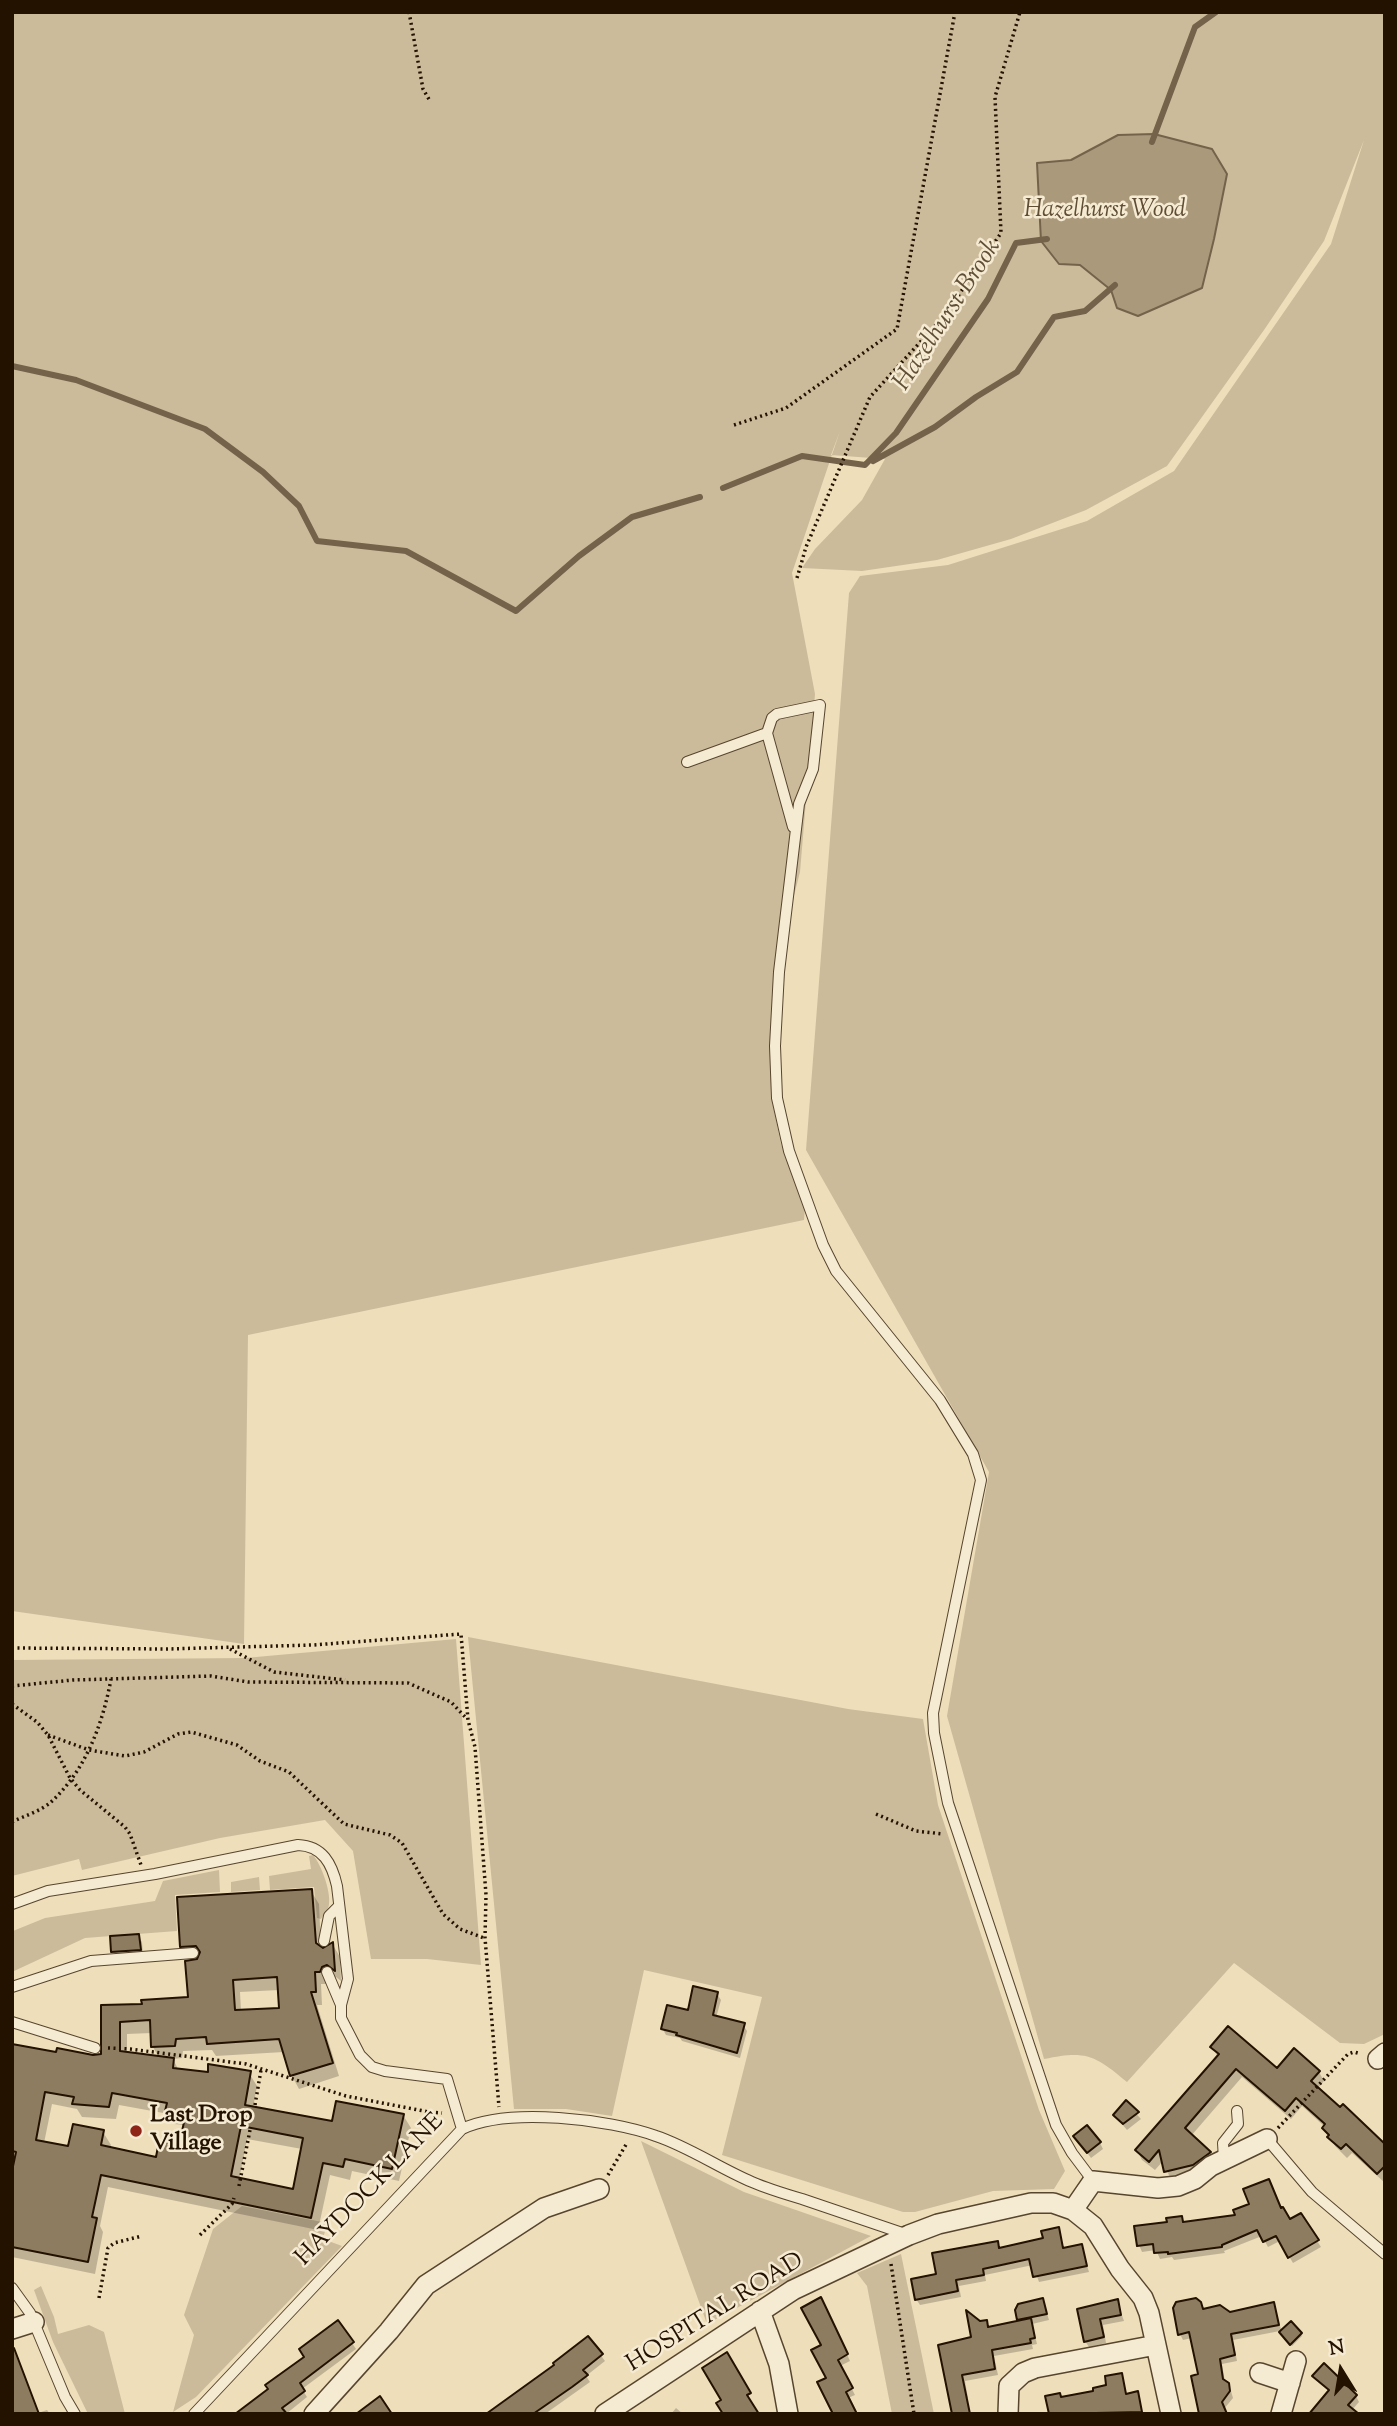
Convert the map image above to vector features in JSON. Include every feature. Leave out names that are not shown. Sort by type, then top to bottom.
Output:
[{"type":"street","points":[[1073,2210],[1093,2181],[1147,2187],[1178,2186],[1267,2139]]},
{"type":"street","points":[[314,2414],[426,2286],[544,2208],[599,2189]]},
{"type":"street","name":"HOSPITAL ROAD","points":[[605,2414],[793,2290],[909,2235],[938,2224],[1031,2203],[1053,2203],[1073,2210],[1100,2234],[1120,2269],[1143,2298],[1149,2313],[1171,2414]]},
{"type":"street","points":[[760,2311],[779,2364],[788,2414]]},
{"type":"street","points":[[12,2329],[34,2322]]},
{"type":"street","points":[[1008,2414],[1009,2386],[1023,2373],[1035,2368],[1156,2345]]},
{"type":"street","points":[[1280,2414],[1296,2361]]},
{"type":"street","points":[[1260,2373],[1290,2383]]},
{"type":"lane","points":[[795,834],[767,733],[772,718],[777,714],[820,705],[813,769],[799,804],[779,972],[775,1046],[777,1098],[789,1151],[823,1245],[836,1271],[940,1400],[973,1454],[981,1480],[933,1713],[934,1733],[948,1803],[1056,2126],[1093,2181]]},
{"type":"lane","points":[[687,762],[767,733]]},
{"type":"lane","points":[[12,1904],[48,1891],[309,1845],[325,1856],[334,1871],[348,1979],[341,2005]]},
{"type":"lane","points":[[324,1941],[328,1916],[339,1906]]},
{"type":"lane","points":[[12,1987],[91,1961],[193,1954]]},
{"type":"lane","points":[[327,1972],[341,2005],[344,2025],[360,2055],[372,2067],[385,2071],[444,2078],[448,2082],[462,2129]]},
{"type":"lane","points":[[12,2022],[95,2048]]},
{"type":"lane","points":[[1224,2160],[1223,2143],[1238,2124],[1237,2111]]},
{"type":"lane","name":"HAYDOCK LANE","points":[[194,2414],[462,2129],[477,2122],[500,2119],[585,2120],[618,2124],[657,2136],[753,2183],[909,2235]]},
{"type":"lane","points":[[1267,2139],[1312,2192],[1385,2254]]},
{"type":"lane","points":[[12,2288],[34,2322],[65,2397],[75,2414]]},
{"type":"path","points":[[409,12],[423,89],[430,101]]},
{"type":"path","points":[[734,425],[786,408],[897,329],[955,12]]},
{"type":"path","points":[[797,578],[806,547],[870,397],[945,315],[1001,233],[995,97],[1020,12]]},
{"type":"path","points":[[12,1648],[228,1648],[313,1645],[461,1634],[468,1720],[475,1747],[486,1895],[485,1938],[500,2119]]},
{"type":"path","points":[[228,1648],[274,1672],[372,1683]]},
{"type":"path","points":[[12,1686],[211,1676],[248,1682],[408,1683],[451,1702],[468,1720]]},
{"type":"path","points":[[12,1822],[50,1803],[70,1778],[89,1750],[105,1711],[111,1679]]},
{"type":"path","points":[[12,1704],[37,1722],[48,1735],[70,1778],[80,1790],[125,1827],[144,1875]]},
{"type":"path","points":[[48,1735],[89,1750],[125,1756],[144,1752],[178,1734],[191,1732],[237,1745],[260,1761],[289,1772],[344,1824],[390,1835],[402,1843],[443,1914],[460,1929],[485,1938]]},
{"type":"path","points":[[876,1814],[916,1831],[959,1835]]},
{"type":"path","points":[[95,2048],[130,2049],[246,2064],[346,2096],[429,2112],[457,2114]]},
{"type":"path","points":[[1267,2139],[1348,2054],[1354,2052],[1381,2056]]},
{"type":"path","points":[[255,2105],[261,2070]]},
{"type":"path","points":[[239,2186],[250,2130]]},
{"type":"path","points":[[599,2189],[635,2130]]},
{"type":"path","points":[[200,2235],[232,2204],[234,2198]]},
{"type":"path","points":[[99,2298],[108,2248],[114,2243],[142,2236]]},
{"type":"path","points":[[888,2245],[914,2414]]},
{"type":"green space","name":"Hazelhurst Wood","points":[[12,12],[1385,12],[1385,2034],[1364,2044],[1340,2043],[1234,1963],[1127,2082],[1098,2060],[1089,2057],[1070,2055],[1044,2059],[947,1716],[989,1472],[806,1150],[849,593],[860,576],[948,565],[1087,521],[1174,471],[1331,244],[1364,140],[1324,241],[1167,466],[1086,510],[1011,539],[937,560],[862,571],[802,568],[815,549],[862,500],[885,459],[832,455],[792,573],[815,694],[800,872],[775,971],[770,1059],[772,1101],[781,1144],[805,1208],[804,1220],[248,1335],[244,1644],[12,1611]]},
{"type":"green space","points":[[468,1637],[848,1709],[923,1719],[938,1805],[1039,2110],[1065,2171],[1054,2189],[993,2191],[915,2212],[903,2212],[722,2155],[762,1997],[644,1970],[612,2116],[566,2109],[514,2109]]},
{"type":"green space","points":[[456,1639],[481,1965],[427,1959],[371,1959],[353,1851],[325,1820],[220,1838],[82,1870],[79,1859],[12,1876],[12,1660],[245,1658]]},
{"type":"green space","points":[[313,1855],[322,1871],[329,1899],[329,1906],[321,1919],[317,1918],[314,1887],[270,1890],[269,1876],[311,1869],[309,1856]]},
{"type":"green space","points":[[219,1870],[220,1892],[175,1895],[177,1931],[85,1938],[12,1972],[13,1931],[45,1918],[155,1901],[163,1881]]},
{"type":"green space","points":[[259,1877],[260,1890],[231,1892],[231,1882]]},
{"type":"green space","points":[[641,2141],[744,2192],[871,2236],[707,2324]]},
{"type":"green space","points":[[242,2206],[327,2223],[323,2239],[342,2246],[196,2397],[173,2412],[194,2335],[184,2315],[213,2229]]},
{"type":"green space","points":[[901,2254],[934,2414],[892,2414],[867,2286],[857,2273]]},
{"type":"green space","points":[[41,2286],[58,2334],[89,2325],[104,2332],[125,2414],[88,2414],[53,2342],[34,2290]]},
{"type":"shaded area","points":[[1154,134],[1212,149],[1227,174],[1202,288],[1138,316],[1117,308],[1111,290],[1080,265],[1059,264],[1041,241],[1037,163],[1071,160],[1118,135]]},
{"type":"building","points":[[312,1889],[316,1943],[323,1948],[333,1942],[335,1971],[327,1965],[322,1967],[320,1972],[315,1972],[316,1992],[311,1992],[333,2063],[290,2076],[279,2039],[207,2044],[206,2037],[176,2039],[175,2046],[151,2047],[150,2020],[120,2022],[120,2051],[174,2058],[173,2068],[208,2072],[208,2064],[251,2071],[245,2105],[332,2121],[336,2101],[404,2114],[392,2169],[345,2159],[343,2167],[323,2163],[311,2218],[101,2175],[92,2217],[97,2218],[88,2262],[12,2247],[12,2171],[16,2152],[12,2151],[12,2044],[56,2052],[57,2048],[101,2054],[101,2005],[142,2004],[141,2000],[188,1997],[185,1961],[197,1959],[200,1952],[196,1946],[180,1947],[177,1897]],"holes":[[[277,1977],[279,2008],[235,2010],[233,1980]],[[45,2092],[74,2097],[72,2104],[109,2107],[112,2093],[167,2103],[165,2111],[186,2113],[179,2145],[159,2141],[156,2157],[101,2145],[104,2130],[73,2124],[68,2146],[36,2140]],[[241,2126],[303,2138],[293,2189],[231,2176]]]},
{"type":"building","points":[[139,1934],[141,1950],[111,1952],[110,1936]]},
{"type":"building","points":[[693,1986],[718,1992],[713,2015],[745,2023],[737,2053],[661,2029],[667,2005],[688,2010]]},
{"type":"building","points":[[1228,2026],[1277,2068],[1294,2048],[1320,2071],[1311,2081],[1340,2107],[1343,2104],[1385,2144],[1385,2166],[1377,2174],[1346,2144],[1341,2149],[1327,2137],[1329,2135],[1322,2128],[1325,2124],[1296,2098],[1285,2111],[1236,2069],[1185,2128],[1211,2152],[1193,2165],[1164,2172],[1159,2150],[1149,2162],[1135,2150],[1219,2054],[1210,2047]]},
{"type":"building","points":[[1126,2100],[1139,2112],[1123,2124],[1113,2115]]},
{"type":"building","points":[[1087,2125],[1101,2142],[1087,2153],[1073,2136]]},
{"type":"building","points":[[1269,2179],[1281,2208],[1283,2207],[1290,2219],[1301,2213],[1319,2240],[1288,2258],[1276,2236],[1263,2242],[1257,2230],[1222,2247],[1168,2254],[1154,2253],[1153,2244],[1137,2246],[1134,2226],[1167,2222],[1166,2218],[1182,2216],[1183,2222],[1235,2215],[1233,2210],[1249,2204],[1243,2189]]},
{"type":"building","points":[[1059,2227],[1063,2248],[1082,2244],[1087,2266],[1033,2277],[1029,2259],[983,2269],[984,2275],[956,2280],[958,2291],[915,2300],[911,2279],[936,2274],[932,2253],[998,2241],[999,2248],[1043,2238],[1041,2231]]},
{"type":"building","points":[[821,2297],[848,2354],[838,2360],[853,2388],[846,2392],[857,2414],[833,2414],[817,2382],[826,2378],[811,2350],[821,2345],[801,2308]]},
{"type":"building","points":[[1043,2298],[1047,2314],[1017,2320],[1015,2310],[1018,2304]]},
{"type":"building","points":[[1196,2298],[1203,2309],[1220,2305],[1230,2312],[1274,2302],[1279,2325],[1231,2334],[1235,2355],[1220,2359],[1223,2379],[1229,2383],[1230,2391],[1222,2402],[1227,2414],[1199,2414],[1191,2376],[1198,2374],[1189,2332],[1178,2335],[1173,2308],[1176,2302]]},
{"type":"building","points":[[1118,2299],[1121,2315],[1100,2319],[1104,2337],[1084,2342],[1077,2309]]},
{"type":"building","points":[[966,2310],[980,2321],[987,2320],[988,2327],[1031,2318],[1035,2338],[1030,2339],[1031,2343],[992,2350],[995,2369],[962,2375],[970,2414],[952,2414],[938,2345],[971,2337]]},
{"type":"building","points":[[338,2320],[354,2342],[300,2383],[305,2391],[282,2408],[287,2414],[235,2414],[268,2389],[265,2385],[304,2357],[299,2349]]},
{"type":"building","points":[[1291,2321],[1302,2333],[1290,2345],[1279,2332]]},
{"type":"building","points":[[588,2336],[603,2354],[583,2370],[588,2375],[533,2414],[486,2414],[554,2365],[553,2363]]},
{"type":"building","points":[[14,2348],[39,2414],[12,2414]]},
{"type":"building","points":[[727,2352],[751,2393],[747,2395],[759,2414],[723,2414],[716,2403],[721,2400],[702,2368]]},
{"type":"building","points":[[1324,2363],[1357,2395],[1348,2405],[1359,2414],[1309,2414],[1329,2390],[1312,2376]]},
{"type":"building","points":[[1122,2373],[1126,2394],[1138,2391],[1142,2412],[1049,2414],[1045,2396],[1060,2393],[1061,2397],[1093,2391],[1093,2388],[1106,2385],[1105,2376]]},
{"type":"building","points":[[380,2396],[392,2414],[356,2414]]},
{"type":"waterway","name":"Hazelhurst Brook","points":[[1152,142],[1195,27],[1216,12]]},
{"type":"waterway","name":"Hazelhurst Brook","points":[[723,488],[802,456],[865,465],[896,433],[988,299],[1016,243],[1047,239]]},
{"type":"waterway","name":"Hazelhurst Brook","points":[[873,461],[935,427],[1017,372],[1054,317],[1085,311],[1115,285]]},
{"type":"waterway","name":"Hazelhurst Brook","points":[[12,366],[76,380],[205,429],[263,472],[299,506],[317,541],[406,551],[516,611],[579,556],[632,517],[700,497]]},
{"type":"place","name":"Last Drop Village","points":[[136,2131]]}]
